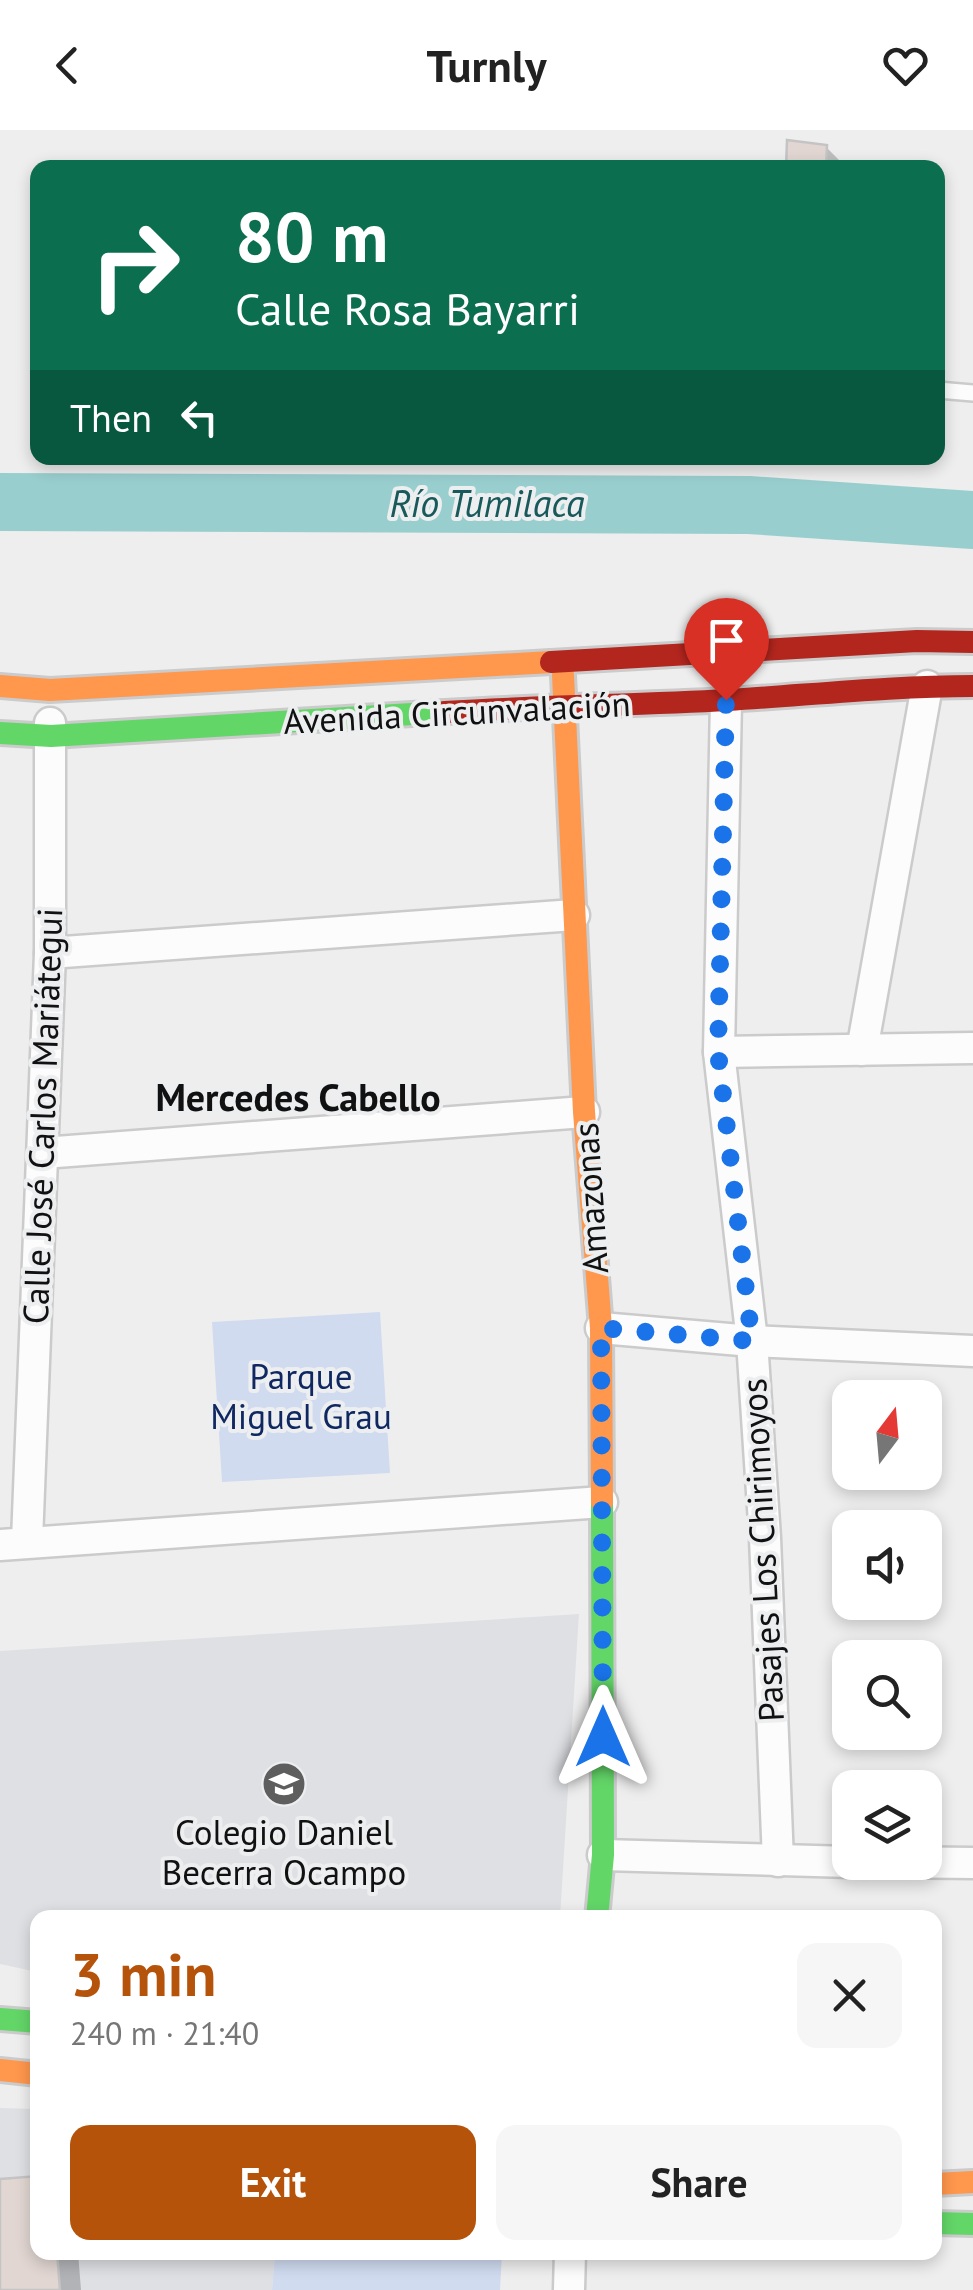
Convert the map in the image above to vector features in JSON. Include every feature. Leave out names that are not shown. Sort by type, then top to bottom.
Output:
[{"type":"main road","name":"Avenida Circunvalación","points":[[0,686],[50,690],[917,641],[973,642]]},
{"type":"main road","name":"Amazonas","points":[[564,660],[584,1112],[601,1328],[603,1855],[597,1910]]},
{"type":"main road","name":"Avenida Circunvalación","points":[[0,733],[51,736],[563,705],[973,686]]},
{"type":"main road","points":[[0,2019],[30,2021]]},
{"type":"main road","points":[[0,2070],[30,2073]]},
{"type":"main road","points":[[942,2184],[973,2182]]},
{"type":"main road","points":[[942,2224],[973,2224]]},
{"type":"street","points":[[862,1050],[928,686]]},
{"type":"street","name":"Calle José Carlos Mariátegui","points":[[13,1543],[42,1153],[50,954],[50,690]]},
{"type":"street","name":"Pasajes Los Chirimoyos","points":[[726,700],[718,1052],[752,1341],[766,1557],[778,1862]]},
{"type":"street","points":[[50,954],[574,915]]},
{"type":"street","points":[[718,1052],[973,1048]]},
{"type":"street","points":[[42,1153],[584,1112]]},
{"type":"street","points":[[601,1328],[752,1341],[973,1351]]},
{"type":"street","points":[[13,1543],[602,1502]]},
{"type":"street","points":[[603,1855],[832,1862]]},
{"type":"street","points":[[942,1863],[973,1864]]},
{"type":"street","points":[[569,2290],[570,2260]]},
{"type":"lane","points":[[945,391],[973,393]]},
{"type":"shaded area","name":"Colegio Daniel Becerra Ocampo","points":[[579,1614],[560,1910],[30,1910],[30,1970],[0,1964],[0,1651]]},
{"type":"shaded area","points":[[0,2108],[30,2109],[30,2260],[274,2260],[272,2290],[0,2290]]},
{"type":"green space","name":"Parque Miguel Grau","points":[[380,1312],[390,1473],[222,1482],[212,1322]]},
{"type":"green space","points":[[274,2260],[502,2260],[500,2290],[272,2290]]},
{"type":"building","points":[[787,140],[827,145],[826,160],[786,160]]},
{"type":"building","points":[[30,2177],[30,2260],[58,2260],[60,2290],[0,2290],[0,2179]]},
{"type":"waterway","name":"Río Tumilaca","points":[[0,502],[749,505],[973,520]]},
{"type":"traffic: fast","points":[[0,733],[51,736],[445,712]]},
{"type":"traffic: fast","points":[[598,1910],[603,1855],[602,1502]]},
{"type":"traffic: fast","points":[[0,2019],[30,2021]]},
{"type":"traffic: fast","points":[[942,2223],[973,2224]]},
{"type":"traffic: slow","points":[[0,686],[50,690],[551,662]]},
{"type":"traffic: slow","points":[[563,675],[584,1112],[601,1328],[602,1502]]},
{"type":"traffic: slow","points":[[0,2070],[30,2073]]},
{"type":"traffic: slow","points":[[942,2184],[973,2182]]},
{"type":"traffic: jam","points":[[551,662],[917,641],[973,642]]},
{"type":"traffic: jam","points":[[445,712],[973,686]]},
{"type":"place","name":"Colegio Daniel Becerra Ocampo","points":[[284,1784]]},
{"type":"district","name":"Mercedes Cabello","points":[[298,1098]]},
{"type":"route","points":[[603,1737],[601,1328],[752,1341],[718,1052],[726,700]]}]
